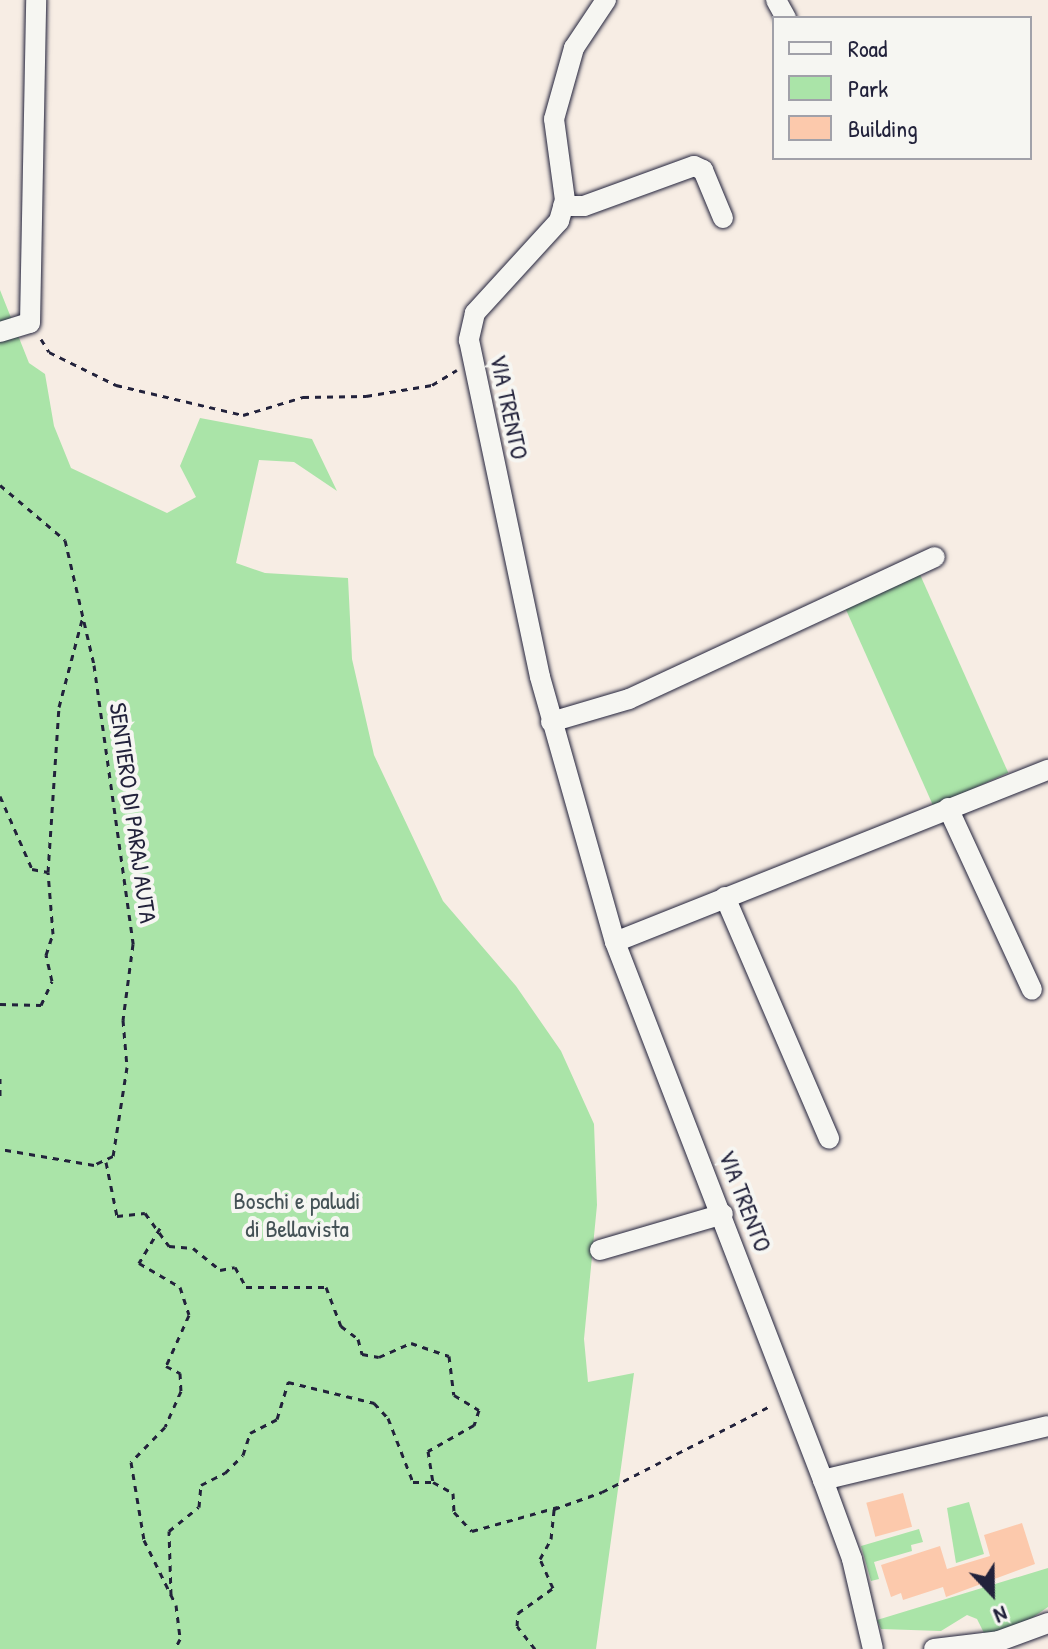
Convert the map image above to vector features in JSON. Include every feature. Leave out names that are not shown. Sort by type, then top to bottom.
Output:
[{"type":"street","points":[[0,332],[30,323],[36,0]]},
{"type":"street","points":[[606,0],[574,48],[554,119],[563,206],[584,206],[694,166],[703,170],[723,218]]},
{"type":"street","name":"VIA TRENTO","points":[[563,206],[534,256],[475,313],[469,340],[474,365],[551,722],[615,942],[723,1214],[852,1559],[873,1649]]},
{"type":"street","points":[[551,722],[629,699],[935,557]]},
{"type":"street","points":[[615,942],[1048,770]]},
{"type":"street","points":[[948,808],[1032,990]]},
{"type":"street","points":[[725,897],[829,1139]]},
{"type":"street","points":[[600,1250],[723,1214]]},
{"type":"street","points":[[823,1480],[1048,1426]]},
{"type":"street","points":[[934,1649],[999,1641],[1048,1623]]},
{"type":"path","points":[[30,323],[49,352],[116,385],[243,415],[269,412],[303,397],[366,396],[432,385],[474,365]]},
{"type":"path","name":"SENTIERO DI PARAJ AUTA","points":[[0,485],[65,540],[83,616],[133,944],[123,1020],[127,1067],[116,1146],[106,1162]]},
{"type":"path","points":[[0,1004],[41,1005],[52,981],[46,955],[53,934],[48,872],[59,707],[83,616]]},
{"type":"path","points":[[0,796],[32,869],[48,872]]},
{"type":"path","points":[[0,1078],[0,1096]]},
{"type":"path","points":[[0,1149],[106,1162],[117,1216],[145,1213],[160,1228],[169,1246],[193,1248],[220,1270],[235,1267],[246,1287],[326,1287],[341,1326],[358,1339],[362,1354],[379,1357],[411,1343],[449,1356],[454,1395],[479,1410],[474,1425],[428,1451],[433,1482]]},
{"type":"path","points":[[160,1228],[139,1263],[180,1287],[189,1315],[166,1366],[180,1373],[181,1391],[165,1427],[131,1462],[135,1512],[171,1595]]},
{"type":"path","points":[[175,1649],[180,1639],[171,1595],[169,1531],[199,1507],[201,1485],[225,1473],[243,1455],[250,1433],[277,1419],[288,1382],[374,1403],[388,1418],[413,1482],[433,1482],[453,1493],[454,1512],[472,1531],[602,1492],[791,1396]]},
{"type":"path","points":[[535,1649],[517,1626],[518,1613],[553,1588],[540,1559],[558,1507]]},
{"type":"green space","name":"Boschi e paludi di Bellavista","points":[[0,290],[29,363],[45,374],[54,426],[71,468],[167,513],[196,497],[180,466],[200,418],[312,439],[337,491],[294,462],[259,460],[236,563],[265,573],[348,578],[352,659],[374,755],[443,901],[516,986],[561,1051],[594,1124],[597,1205],[584,1339],[588,1382],[634,1373],[596,1649],[0,1649]]},
{"type":"green space","points":[[918,570],[1008,773],[933,806],[843,603]]},
{"type":"green space","points":[[969,1502],[984,1554],[956,1563],[947,1508]]},
{"type":"green space","points":[[919,1529],[923,1542],[911,1545],[912,1551],[874,1562],[879,1579],[871,1581],[861,1546]]},
{"type":"green space","points":[[1048,1568],[1048,1607],[1023,1624],[985,1635],[977,1619],[967,1615],[941,1631],[881,1629],[877,1620]]},
{"type":"building","points":[[903,1493],[912,1527],[875,1537],[866,1503]]},
{"type":"building","points":[[1022,1523],[1035,1564],[946,1597],[943,1587],[903,1600],[901,1593],[891,1597],[881,1565],[940,1546],[947,1569],[990,1556],[984,1535]]}]
